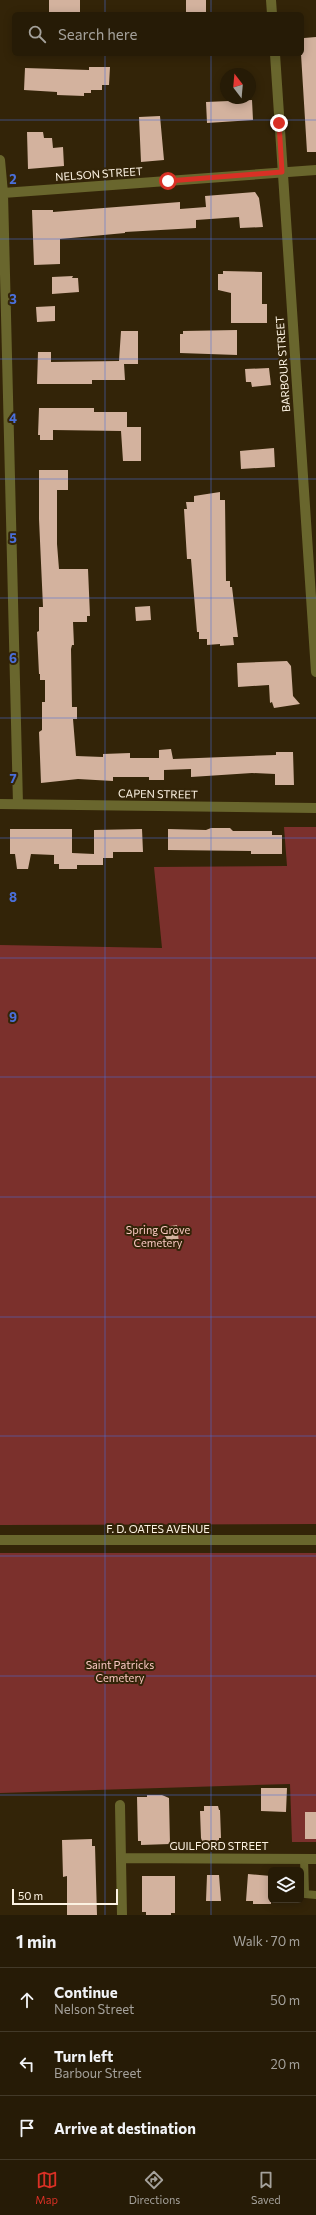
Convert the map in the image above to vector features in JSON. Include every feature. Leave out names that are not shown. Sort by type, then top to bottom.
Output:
[{"type":"street","points":[[271,0],[272,12]]},
{"type":"street","name":"BARBOUR STREET","points":[[275,56],[316,672]]},
{"type":"street","points":[[0,160],[18,804]]},
{"type":"street","name":"NELSON STREET","points":[[2,193],[316,170]]},
{"type":"street","name":"CAPEN STREET","points":[[0,804],[316,808]]},
{"type":"street","name":"F. D. OATES AVENUE","points":[[0,1540],[316,1540]]},
{"type":"street","points":[[120,1805],[122,1915]]},
{"type":"street","name":"GUILFORD STREET","points":[[122,1858],[316,1858]]},
{"type":"lane","points":[[304,1858],[305,1894],[316,1894]]},
{"type":"green space","name":"Spring Grove Cemetery","points":[[284,827],[316,827],[316,1524],[0,1525],[0,945],[162,948],[154,867],[287,866]]},
{"type":"green space","name":"Saint Patricks Cemetery","points":[[0,1553],[316,1553],[316,1842],[292,1842],[290,1784],[0,1793]]},
{"type":"building","points":[[49,0],[80,0],[80,12],[49,12]]},
{"type":"building","points":[[186,0],[206,0],[206,12],[186,12]]},
{"type":"building","points":[[316,37],[316,152],[307,152],[301,56],[304,56],[304,38]]},
{"type":"building","points":[[89,67],[110,67],[109,85],[102,85],[102,90],[91,90],[91,93],[84,93],[84,96],[57,95],[57,92],[24,90],[25,68],[89,70]]},
{"type":"building","points":[[220,101],[220,104],[252,104],[253,120],[207,123],[206,102]]},
{"type":"building","points":[[160,116],[164,160],[141,162],[139,117]]},
{"type":"building","points":[[27,132],[43,132],[44,138],[52,138],[53,148],[63,147],[64,166],[28,169]]},
{"type":"building","points":[[255,192],[259,198],[263,227],[240,228],[239,217],[196,220],[196,228],[125,232],[60,239],[60,264],[34,265],[32,210],[53,210],[53,212],[180,202],[180,209],[206,207],[205,196]]},
{"type":"building","points":[[223,271],[262,272],[262,304],[267,304],[267,323],[231,323],[231,293],[218,290],[218,274],[223,274]]},
{"type":"building","points":[[73,276],[72,278],[78,278],[79,292],[52,294],[52,277]]},
{"type":"building","points":[[55,306],[55,321],[37,322],[36,307]]},
{"type":"building","points":[[237,330],[237,355],[180,353],[180,334],[183,334],[183,331]]},
{"type":"building","points":[[121,331],[138,331],[138,364],[124,364],[125,380],[92,380],[92,384],[37,384],[38,352],[51,352],[51,362],[119,361]]},
{"type":"building","points":[[269,368],[271,385],[252,387],[251,382],[246,382],[245,369]]},
{"type":"building","points":[[39,408],[94,408],[94,412],[127,412],[127,427],[141,427],[141,461],[123,461],[121,431],[53,430],[53,440],[40,440],[40,435],[38,435]]},
{"type":"building","points":[[274,448],[275,467],[241,469],[240,451]]},
{"type":"building","points":[[39,470],[68,470],[68,490],[57,490],[57,544],[59,569],[88,569],[90,616],[87,616],[87,622],[73,622],[74,645],[72,645],[71,649],[72,707],[77,707],[77,719],[73,719],[76,756],[103,757],[103,754],[130,753],[130,758],[159,758],[159,750],[171,749],[173,759],[276,755],[276,752],[293,752],[294,785],[275,785],[275,774],[252,773],[191,777],[191,769],[164,770],[164,780],[149,780],[149,777],[113,777],[113,781],[78,779],[41,783],[39,732],[42,730],[42,702],[45,702],[45,680],[40,680],[39,674],[37,632],[39,631],[39,607],[43,607],[39,519]]},
{"type":"building","points":[[220,492],[220,500],[225,500],[226,581],[230,581],[230,587],[232,587],[238,637],[233,637],[234,645],[220,646],[220,644],[207,645],[207,639],[199,639],[199,632],[197,632],[191,559],[187,559],[184,509],[187,509],[186,502],[194,502],[194,496]]},
{"type":"building","points":[[150,606],[151,620],[136,621],[135,607]]},
{"type":"building","points":[[287,661],[291,666],[293,696],[300,704],[274,708],[272,702],[270,703],[269,685],[238,687],[237,663]]},
{"type":"building","points":[[211,828],[230,828],[233,831],[272,831],[272,835],[282,835],[282,854],[251,854],[251,851],[168,850],[168,829],[206,830]]},
{"type":"building","points":[[10,829],[72,829],[72,853],[94,854],[94,830],[142,829],[143,852],[113,852],[113,858],[103,858],[103,865],[77,865],[77,869],[59,869],[59,864],[54,864],[54,855],[31,854],[28,869],[17,869],[15,854],[10,854]]},
{"type":"building","points":[[177,1225],[179,1243],[166,1244],[164,1227]]},
{"type":"building","points":[[261,1788],[287,1788],[286,1812],[261,1811]]},
{"type":"building","points":[[147,1795],[162,1795],[169,1798],[170,1844],[141,1845],[141,1841],[138,1841],[137,1797],[147,1797]]},
{"type":"building","points":[[204,1806],[218,1806],[220,1810],[221,1838],[219,1838],[219,1841],[202,1841],[200,1811],[204,1811]]},
{"type":"building","points":[[305,1812],[316,1812],[316,1839],[305,1839]]},
{"type":"building","points":[[92,1839],[92,1846],[95,1846],[97,1915],[67,1915],[67,1876],[63,1877],[62,1840]]},
{"type":"building","points":[[248,1874],[268,1876],[268,1903],[271,1904],[253,1904],[253,1901],[246,1901]]},
{"type":"building","points":[[207,1875],[219,1875],[221,1901],[206,1901]]},
{"type":"building","points":[[142,1876],[175,1876],[175,1913],[171,1913],[171,1915],[146,1915],[146,1912],[142,1912]]},
{"type":"route","points":[[168,181],[282,172],[279,123]]}]
